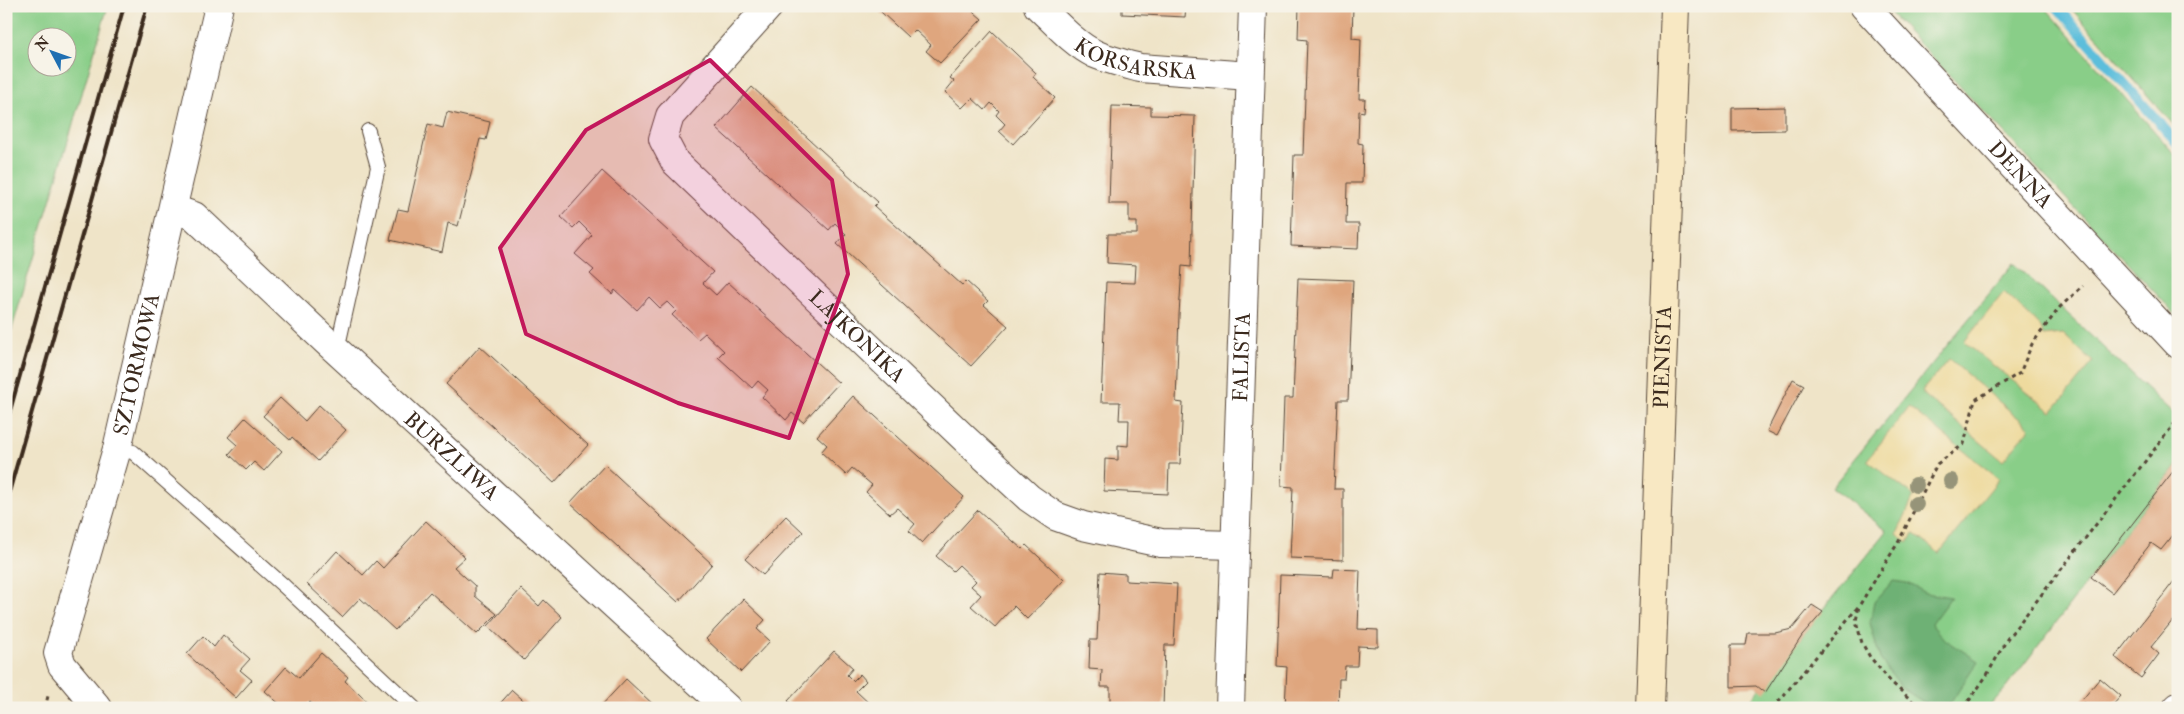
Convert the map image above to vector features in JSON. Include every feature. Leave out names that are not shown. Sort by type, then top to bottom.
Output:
[{"type":"street","name":"SZTORMOWA","points":[[98,708],[62,665],[58,653],[117,449],[220,6]]},
{"type":"street","name":"LAJKONIKA","points":[[769,6],[670,116],[663,139],[675,162],[964,438],[1029,498],[1055,516],[1084,526],[1162,543],[1235,545]]},
{"type":"street","name":"KORSARSKA","points":[[1038,6],[1068,34],[1094,53],[1124,64],[1140,68],[1250,76]]},
{"type":"street","name":"FALISTA","points":[[1230,708],[1253,6]]},
{"type":"street","name":"PIENISTA","points":[[1650,708],[1675,6]]},
{"type":"street","name":"DENNA","points":[[1864,6],[2178,344]]},
{"type":"street","name":"BURZLIWA","points":[[173,209],[194,216],[727,708]]},
{"type":"lane","points":[[337,350],[378,167],[368,131]]},
{"type":"lane","points":[[117,449],[133,452],[284,586],[414,708]]},
{"type":"path","points":[[1773,708],[1860,606],[1899,542],[1937,464],[1964,444],[1975,400],[2020,373],[2032,344],[2060,307],[2106,266]]},
{"type":"path","points":[[1964,708],[1987,675],[2007,639],[2178,419]]},
{"type":"path","points":[[1860,606],[1856,622],[1862,643],[1870,657],[1891,682],[1920,708]]},
{"type":"highlighted area","points":[[710,60],[832,180],[848,274],[789,438],[678,403],[526,334],[500,248],[586,130]]},
{"type":"green space","points":[[6,6],[108,6],[6,349]]},
{"type":"green space","points":[[1884,6],[2044,6],[2178,158],[2178,317]]},
{"type":"green space","points":[[2069,6],[2178,6],[2178,130]]},
{"type":"green space","points":[[2014,263],[2178,418],[2178,464],[2005,689],[1988,708],[1744,708],[1887,531],[1832,487]]},
{"type":"green space","points":[[1893,581],[1907,583],[1925,593],[1951,597],[1931,624],[1943,638],[1978,661],[1950,704],[1930,706],[1903,689],[1880,659],[1870,623],[1874,602]]},
{"type":"sand","points":[[2004,292],[2040,326],[2044,336],[2063,334],[2093,362],[2052,412],[1964,342]]},
{"type":"sand","points":[[1949,359],[2030,428],[2003,461],[1921,392]]},
{"type":"sand","points":[[1909,407],[1999,479],[1939,553],[1913,533],[1908,543],[1897,534],[1914,496],[1867,460]]},
{"type":"building","points":[[886,6],[967,6],[982,19],[940,63],[926,51],[931,45],[915,30],[908,37],[881,12]]},
{"type":"building","points":[[1122,6],[1186,6],[1185,17],[1122,14]]},
{"type":"building","points":[[1299,6],[1353,6],[1352,38],[1361,39],[1359,99],[1365,99],[1364,112],[1359,111],[1358,143],[1363,144],[1362,183],[1347,183],[1346,224],[1359,224],[1358,249],[1291,246],[1294,155],[1303,155],[1307,40],[1298,39]]},
{"type":"building","points":[[992,31],[1036,73],[1033,77],[1055,98],[1013,144],[999,131],[1005,124],[996,115],[999,111],[991,103],[985,110],[972,98],[962,108],[945,92],[954,81],[950,78]]},
{"type":"building","points":[[752,87],[878,202],[874,206],[962,285],[966,281],[988,301],[984,305],[1008,326],[971,366],[837,244],[846,234],[835,223],[829,230],[716,128]]},
{"type":"building","points":[[1112,106],[1151,107],[1151,115],[1195,116],[1191,267],[1182,266],[1179,315],[1176,402],[1183,403],[1180,464],[1169,464],[1168,494],[1104,491],[1105,459],[1118,460],[1118,445],[1128,446],[1129,420],[1119,420],[1120,402],[1101,402],[1106,282],[1135,283],[1136,265],[1107,263],[1108,234],[1137,234],[1137,222],[1129,222],[1129,204],[1109,204]]},
{"type":"building","points":[[1785,107],[1785,130],[1732,131],[1732,108]]},
{"type":"building","points":[[447,112],[490,122],[486,140],[480,139],[458,226],[448,223],[442,252],[390,240],[398,209],[408,211],[428,124],[443,128]]},
{"type":"building","points":[[602,171],[713,272],[703,283],[716,295],[728,282],[839,383],[803,422],[792,413],[786,420],[762,397],[768,390],[758,381],[752,388],[718,357],[724,351],[705,333],[698,339],[672,315],[676,311],[667,302],[660,308],[649,297],[637,310],[615,290],[612,294],[590,274],[594,270],[575,254],[592,235],[579,222],[573,228],[561,217]]},
{"type":"building","points":[[1298,278],[1353,280],[1348,400],[1338,400],[1334,489],[1343,489],[1343,560],[1290,558],[1293,487],[1281,486],[1284,398],[1293,398]]},
{"type":"building","points":[[480,346],[588,445],[554,483],[446,384]]},
{"type":"building","points":[[1793,379],[1804,385],[1777,436],[1767,431]]},
{"type":"building","points":[[853,396],[964,497],[922,543],[909,531],[915,524],[897,508],[890,514],[866,492],[872,485],[852,468],[846,475],[821,452],[827,445],[817,436]]},
{"type":"building","points":[[280,398],[305,421],[319,405],[346,430],[318,461],[292,437],[290,440],[263,416]]},
{"type":"building","points":[[245,418],[282,451],[264,471],[254,462],[246,470],[229,454],[237,445],[228,437]]},
{"type":"building","points":[[605,465],[712,564],[678,602],[570,503]]},
{"type":"building","points":[[2178,465],[2178,529],[2161,550],[2151,543],[2112,593],[2091,577]]},
{"type":"building","points":[[978,510],[1022,549],[1026,545],[1064,580],[1027,619],[1014,606],[995,627],[971,606],[981,595],[971,586],[976,581],[959,565],[953,571],[936,556]]},
{"type":"building","points":[[786,516],[803,532],[763,575],[745,559]]},
{"type":"building","points":[[426,521],[465,557],[454,567],[475,586],[475,596],[497,614],[477,634],[430,592],[395,630],[360,598],[342,617],[307,584],[337,551],[363,575],[376,561],[383,568]]},
{"type":"building","points":[[1334,569],[1360,570],[1358,629],[1378,630],[1378,647],[1358,646],[1357,666],[1345,666],[1344,679],[1339,679],[1338,708],[1285,708],[1287,667],[1277,666],[1280,575],[1333,577]]},
{"type":"building","points":[[1100,572],[1126,574],[1126,581],[1177,584],[1174,645],[1165,645],[1163,708],[1110,708],[1110,687],[1101,687],[1102,670],[1089,669],[1090,640],[1097,640]]},
{"type":"building","points":[[2178,576],[2178,614],[2151,647],[2159,654],[2141,678],[2115,657]]},
{"type":"building","points":[[521,589],[539,606],[544,600],[562,617],[524,660],[488,626]]},
{"type":"building","points":[[743,599],[765,620],[757,629],[770,641],[741,672],[706,639]]},
{"type":"building","points":[[1812,605],[1823,612],[1802,636],[1765,693],[1756,686],[1731,687],[1731,645],[1746,645],[1748,633],[1775,633],[1792,629]]},
{"type":"building","points":[[223,635],[250,659],[240,670],[252,680],[236,698],[187,654],[203,636],[214,647]]},
{"type":"building","points":[[834,651],[853,668],[847,675],[853,681],[860,674],[866,681],[856,691],[874,708],[795,708],[788,701]]},
{"type":"building","points":[[321,653],[348,677],[345,681],[374,708],[317,708],[310,702],[304,708],[284,708],[265,691],[286,667],[299,678]]},
{"type":"building","points":[[2100,678],[2121,696],[2110,708],[2090,708],[2082,700]]},
{"type":"building","points":[[626,679],[657,708],[599,708]]},
{"type":"building","points":[[512,690],[532,708],[496,708]]},
{"type":"waterway","points":[[2056,6],[2178,144]]},
{"type":"railway","points":[[6,425],[124,6]]},
{"type":"railway","points":[[6,503],[147,6]]}]
